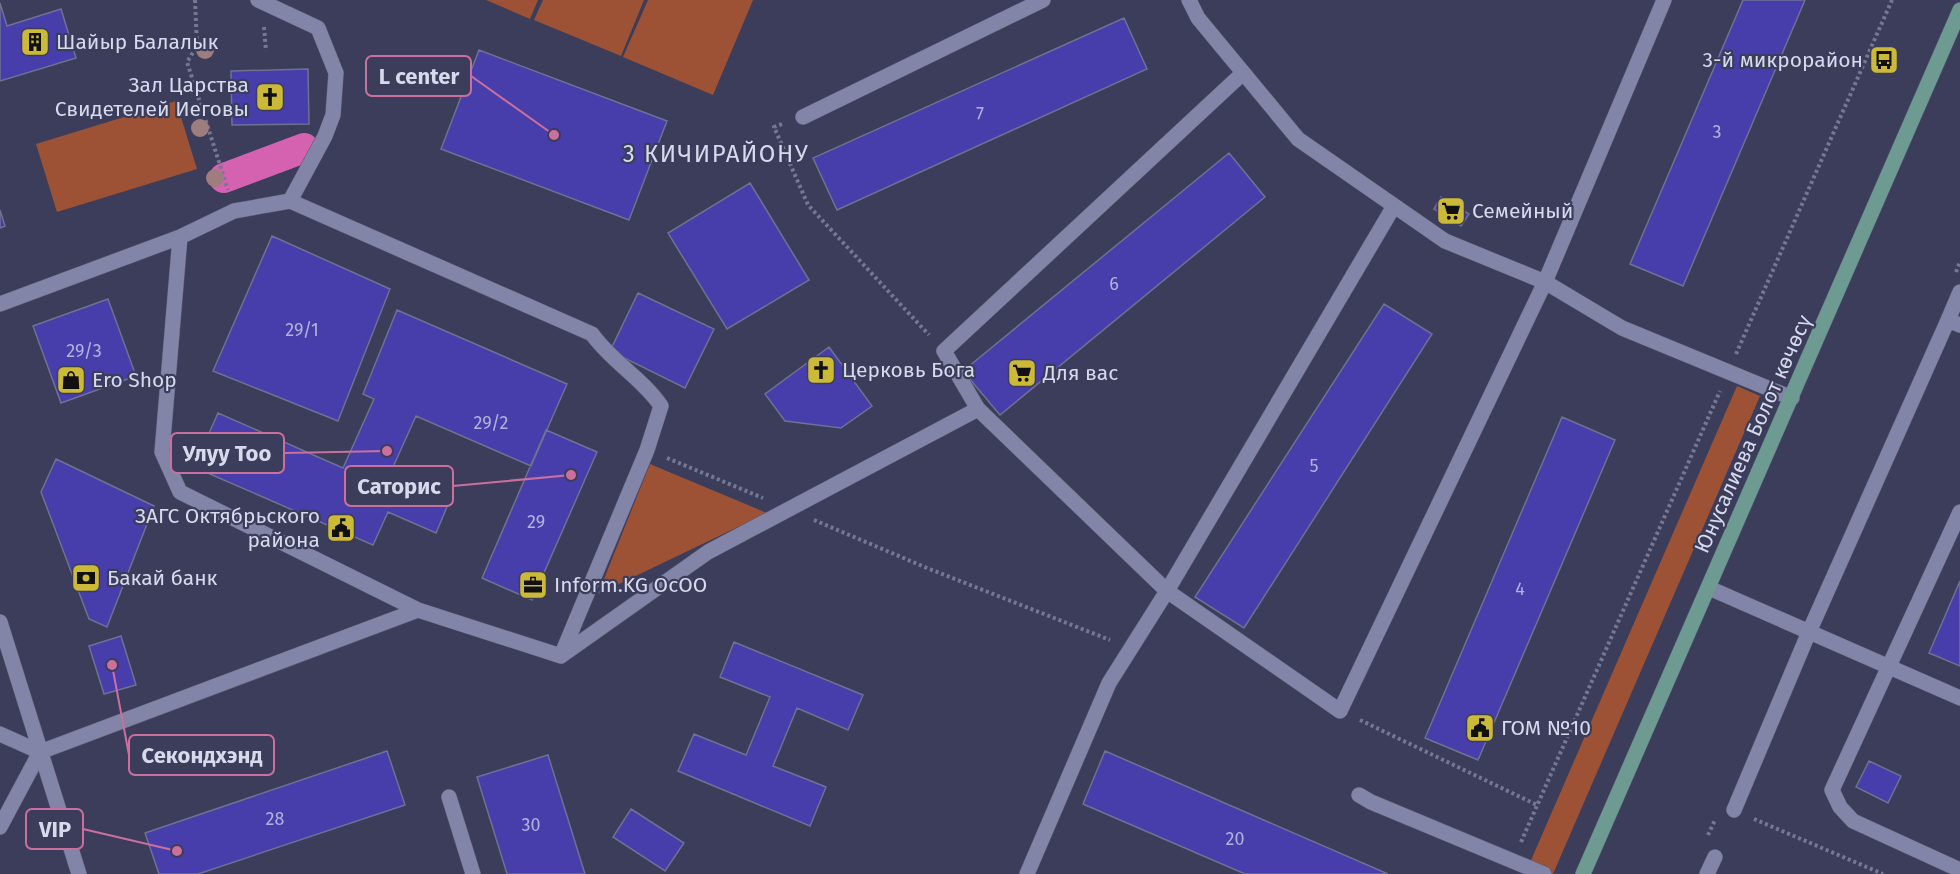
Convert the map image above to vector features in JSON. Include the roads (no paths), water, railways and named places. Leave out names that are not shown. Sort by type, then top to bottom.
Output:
[{"type":"main road","points":[[258,0],[318,28],[336,73],[333,115],[325,136],[290,201]]},
{"type":"main road","points":[[802,117],[1043,0]]},
{"type":"main road","points":[[1189,0],[1198,18],[1298,139],[1445,241],[1545,282],[1622,328],[1792,398]]},
{"type":"main road","points":[[1243,73],[944,351],[978,409],[1167,591],[1340,711],[1545,282],[1664,0]]},
{"type":"main road","name":"Юнусалиева Болот көчөсү","points":[[1583,874],[1960,10]]},
{"type":"main road","points":[[0,304],[180,237],[234,211],[290,201],[592,334],[603,350],[654,395],[661,406],[647,450],[561,656]]},
{"type":"main road","points":[[1027,874],[1109,683],[1167,591],[1394,206]]},
{"type":"main road","points":[[180,237],[162,452],[180,492],[418,610],[561,656]]},
{"type":"main road","points":[[1734,810],[1809,632],[1954,323],[1960,292]]},
{"type":"main road","points":[[561,656],[708,552],[978,409]]},
{"type":"main road","points":[[1960,512],[1832,790],[1840,807],[1853,822],[1960,870]]},
{"type":"main road","points":[[1709,588],[1960,698]]},
{"type":"main road","points":[[0,827],[40,752],[418,610]]},
{"type":"main road","points":[[0,622],[80,874]]},
{"type":"main road","points":[[0,734],[40,752]]},
{"type":"main road","points":[[1359,795],[1544,874]]},
{"type":"main road","points":[[449,797],[473,874]]},
{"type":"main road","points":[[1707,874],[1715,857]]},
{"type":"waterway","points":[[224,178],[304,148]]},
{"type":"place","name":"Шайыр Балалык","points":[[35,42]]},
{"type":"place","name":"3-й микрорайон","points":[[1884,60]]},
{"type":"place","name":"Зал Царства Свидетелей Иеговы","points":[[270,97]]},
{"type":"place","name":"L center","points":[[554,135]]},
{"type":"place","name":"Семейный","points":[[1451,211]]},
{"type":"place","name":"Церковь Бога","points":[[821,370]]},
{"type":"place","name":"Для вас","points":[[1022,373]]},
{"type":"place","name":"Ero Shop","points":[[71,380]]},
{"type":"place","name":"Улуу Тоо","points":[[387,451]]},
{"type":"place","name":"Саторис","points":[[571,475]]},
{"type":"place","name":"ЗАГС Октябрьского района","points":[[341,528]]},
{"type":"place","name":"Бакай банк","points":[[86,578]]},
{"type":"place","name":"Inform.KG OcOO","points":[[533,585]]},
{"type":"place","name":"Секондхэнд","points":[[112,665]]},
{"type":"place","name":"ГОМ №10","points":[[1480,728]]},
{"type":"place","name":"VIP","points":[[177,851]]},
{"type":"district","name":"3 КИЧИРАЙОНУ","points":[[716,154]]}]
